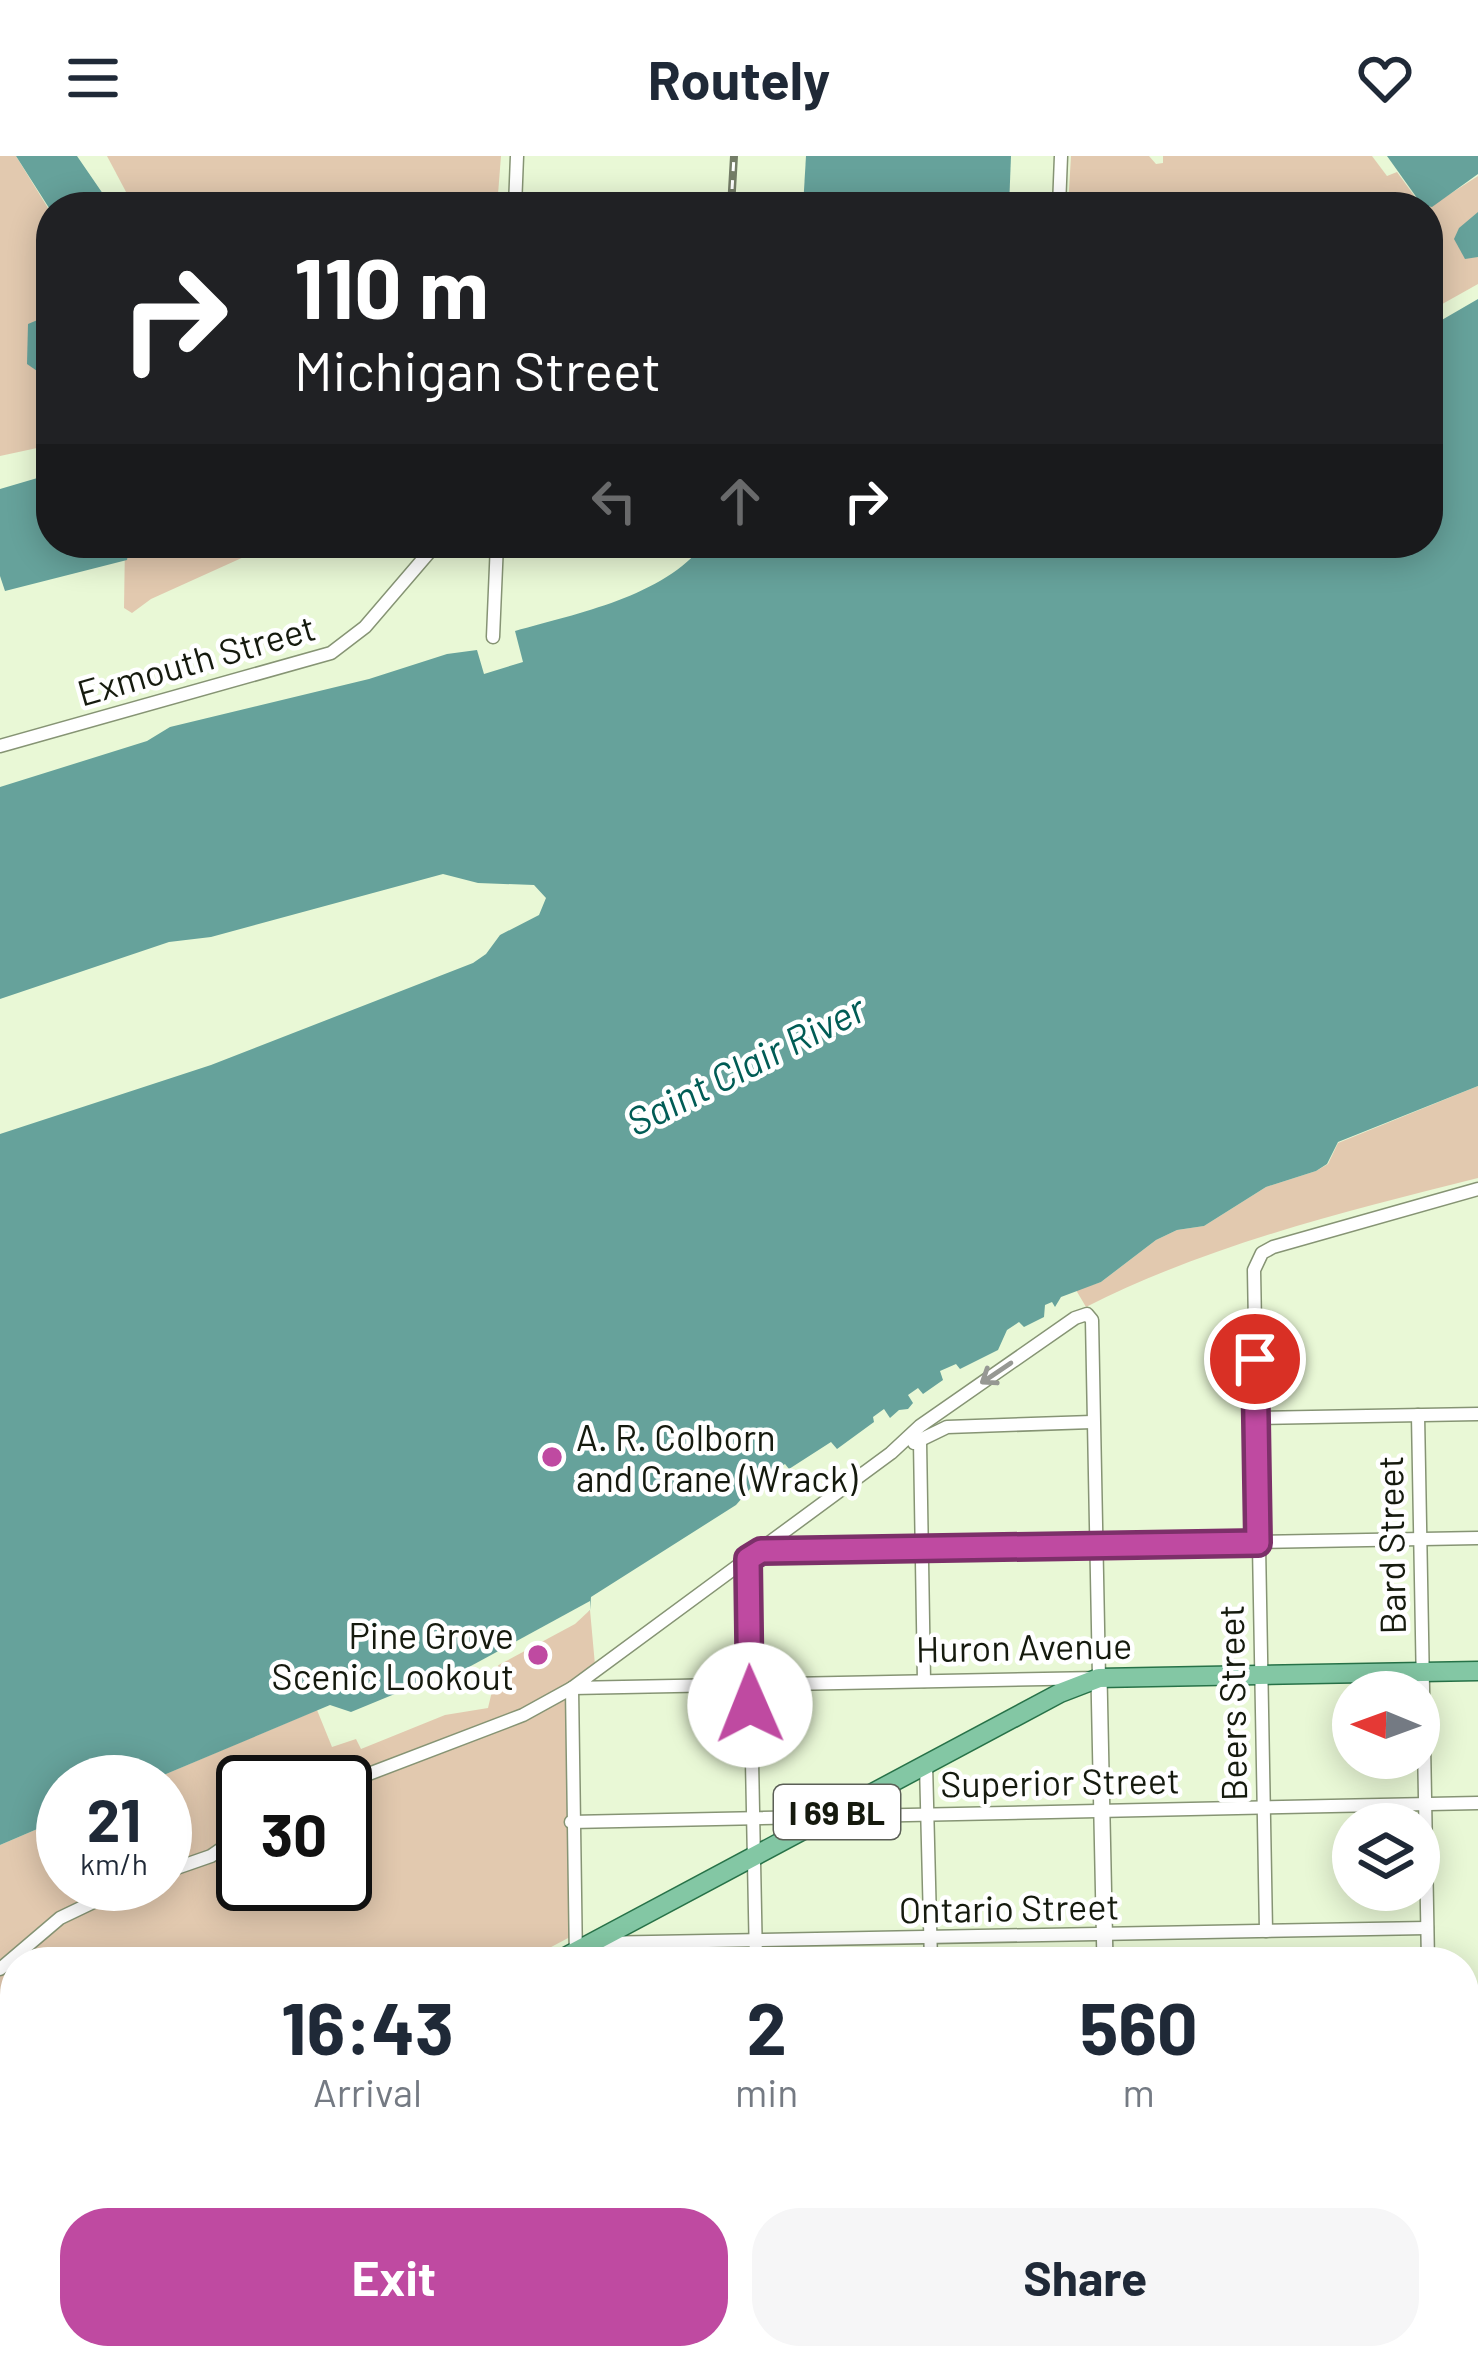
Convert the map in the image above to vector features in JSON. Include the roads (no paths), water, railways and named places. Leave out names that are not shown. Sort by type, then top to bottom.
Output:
[{"type":"main road","name":"Huron Avenue","points":[[1440,1672],[1478,1671]]},
{"type":"main road","name":"Huron Avenue","points":[[1099,1678],[1332,1674]]},
{"type":"main road","name":"I 69 BL","points":[[591,1947],[926,1764],[1099,1678]]},
{"type":"street","points":[[516,192],[517,156]]},
{"type":"street","points":[[1060,192],[1061,156]]},
{"type":"street","name":"Exmouth Street","points":[[0,746],[332,652],[358,635],[424,558]]},
{"type":"street","points":[[493,637],[496,558]]},
{"type":"street","name":"Beers Street","points":[[1266,1931],[1254,1270],[1258,1259],[1273,1246],[1478,1189]]},
{"type":"street","points":[[372,1773],[523,1715],[572,1688],[891,1453],[920,1426],[1087,1314],[1092,1320],[1104,1947]]},
{"type":"street","points":[[1256,1418],[1478,1414]]},
{"type":"street","name":"Bard Street","points":[[1418,1415],[1422,1671]]},
{"type":"street","points":[[891,1453],[947,1427],[1092,1422]]},
{"type":"street","points":[[920,1441],[923,1682]]},
{"type":"street","points":[[754,1555],[1478,1538]]},
{"type":"street","points":[[754,1555],[750,1684],[755,1947]]},
{"type":"street","name":"Huron Avenue","points":[[572,1688],[1099,1678]]},
{"type":"street","points":[[572,1688],[572,1822],[582,1947]]},
{"type":"street","points":[[926,1764],[930,1947]]},
{"type":"street","name":"Superior Street","points":[[1440,1804],[1478,1803]]},
{"type":"street","name":"Superior Street","points":[[572,1822],[1332,1807]]},
{"type":"street","points":[[26,1947],[75,1911]]},
{"type":"street","name":"Bard Street","points":[[1427,1911],[1428,1947]]},
{"type":"street","name":"Ontario Street","points":[[668,1947],[1427,1928]]},
{"type":"water","points":[[16,156],[77,156],[102,192],[39,192]]},
{"type":"water","points":[[806,156],[1011,156],[1010,192],[804,192]]},
{"type":"water","points":[[1387,156],[1478,156],[1478,174],[1443,199],[1443,192],[1413,192]]},
{"type":"water","points":[[1478,212],[1478,257],[1465,259],[1454,239]]},
{"type":"water","name":"Saint Clair River","points":[[1478,299],[1478,1086],[1338,1142],[1327,1164],[1316,1171],[1266,1187],[1204,1226],[1177,1230],[1156,1240],[1101,1282],[1061,1297],[1055,1307],[1052,1302],[1045,1305],[1044,1317],[1007,1330],[998,1350],[960,1369],[956,1364],[940,1371],[943,1380],[923,1394],[918,1388],[908,1395],[913,1403],[908,1409],[890,1418],[884,1409],[837,1449],[831,1442],[789,1469],[785,1464],[757,1481],[736,1505],[591,1597],[590,1610],[573,1622],[458,1681],[453,1670],[351,1712],[330,1705],[192,1763],[192,1755],[36,1755],[36,1830],[0,1845],[0,1134],[211,1065],[473,963],[500,935],[539,915],[546,898],[534,885],[478,883],[443,874],[211,937],[169,942],[0,999],[0,787],[147,741],[170,727],[369,679],[447,654],[477,650],[484,674],[523,662],[515,631],[618,601],[666,577],[691,558],[1443,558],[1443,319]]},
{"type":"water","points":[[36,321],[36,370],[27,364],[28,324]]},
{"type":"water","points":[[36,478],[36,558],[127,560],[5,591],[0,576],[0,489]]},
{"type":"railway","points":[[732,192],[734,156]]},
{"type":"place","name":"A. R. Colborn and Crane (Wrack)","points":[[552,1457]]},
{"type":"place","name":"Pine Grove Scenic Lookout","points":[[538,1655]]}]
